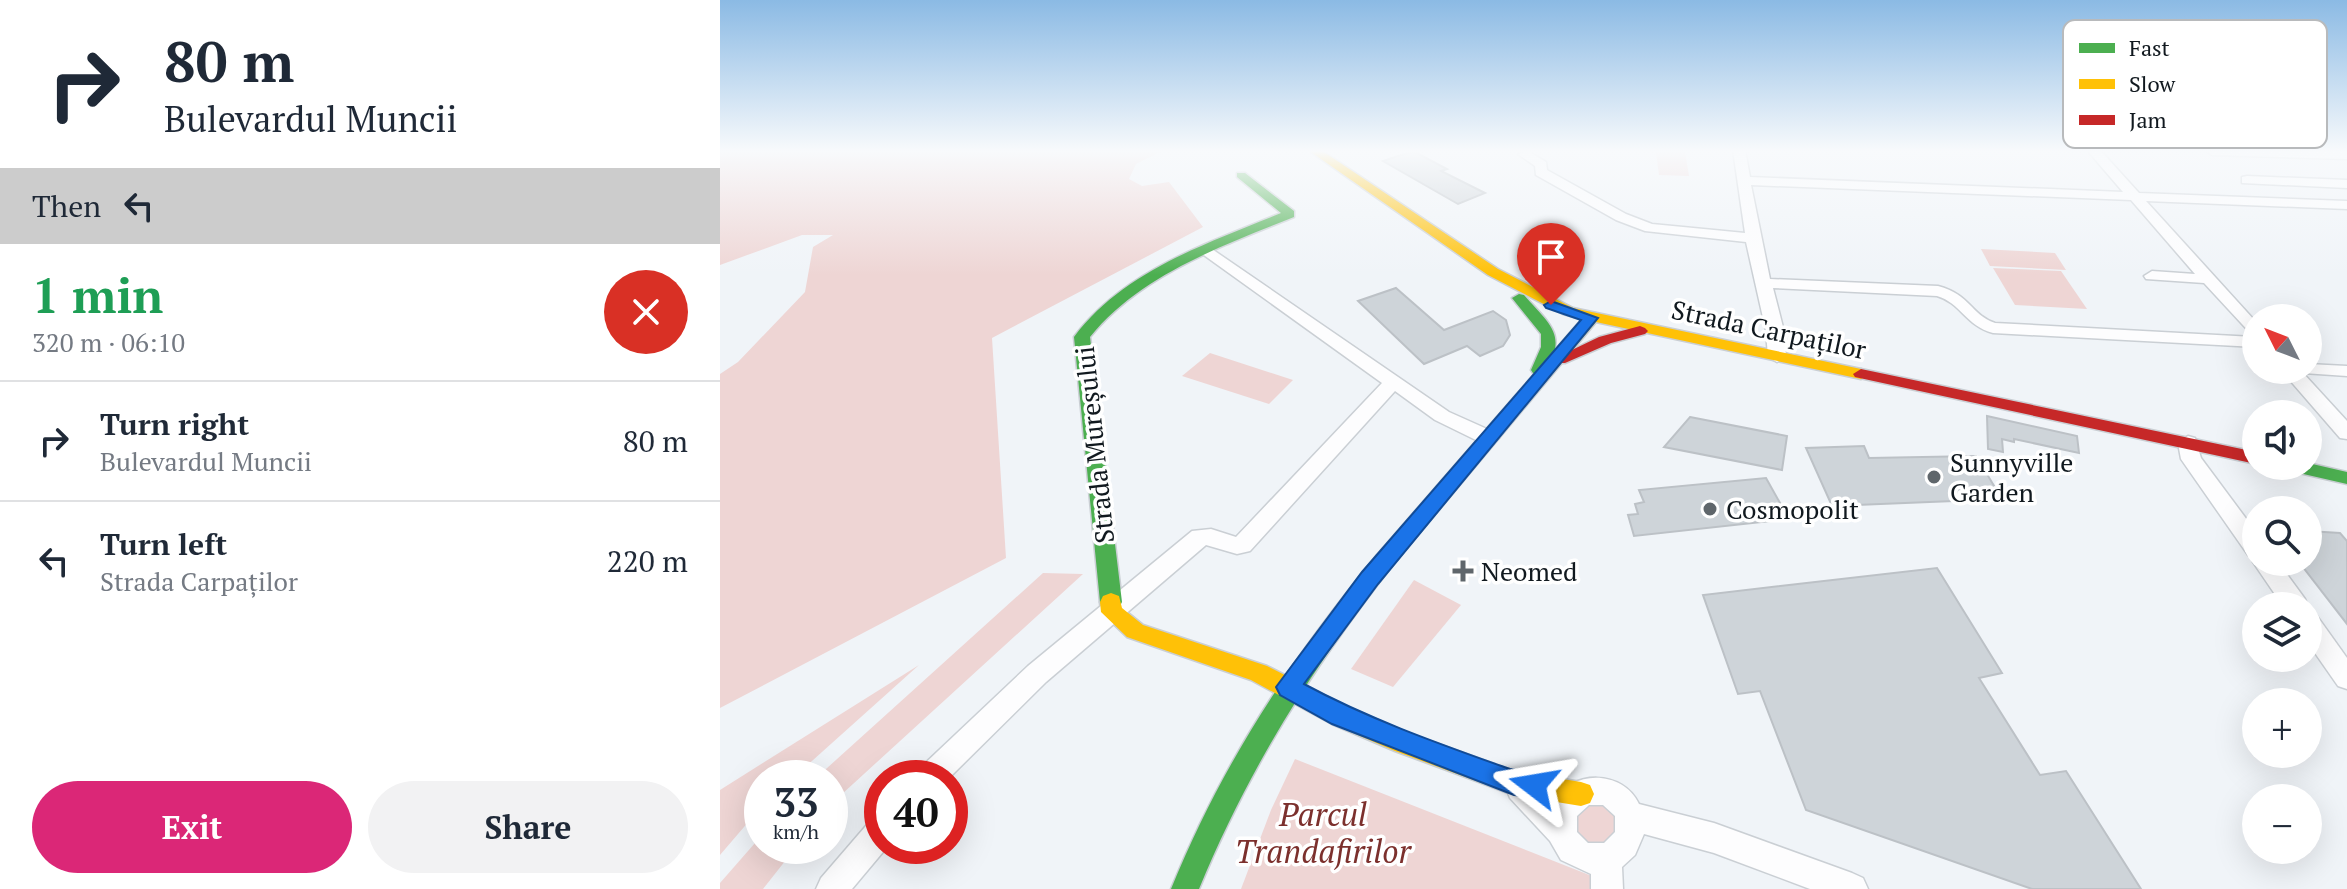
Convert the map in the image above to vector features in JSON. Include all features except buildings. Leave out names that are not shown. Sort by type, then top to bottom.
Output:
[{"type":"main road","name":"Strada Mureșului","points":[[1112,612],[1082,337],[1084,329],[1106,308],[1206,250],[1290,214],[1262,191]]},
{"type":"main road","name":"Strada Carpaților","points":[[1374,191],[1493,272],[1551,305],[1591,318],[2242,455]]},
{"type":"main road","points":[[1493,272],[1536,314],[1549,333],[1549,347],[1530,391]]},
{"type":"main road","points":[[1185,889],[1226,796],[1288,687],[1370,578],[1591,318]]},
{"type":"main road","points":[[1555,362],[1605,340],[1645,330]]},
{"type":"main road","points":[[2322,472],[2347,478]]},
{"type":"main road","points":[[1112,612],[1135,631],[1259,673],[1341,716],[1514,783],[1581,794]]},
{"type":"street","points":[[1577,191],[1637,224],[1666,232],[1753,238]]},
{"type":"street","points":[[1746,191],[1777,357]]},
{"type":"street","points":[[1986,191],[2347,205]]},
{"type":"street","points":[[2130,191],[2242,316]]},
{"type":"street","points":[[2261,191],[2273,202]]},
{"type":"street","points":[[1206,250],[1442,416],[1489,438]]},
{"type":"street","points":[[2152,276],[2209,279]]},
{"type":"street","points":[[1764,283],[1930,290],[1957,296],[1975,323],[1993,328],[2242,341]]},
{"type":"street","points":[[2322,370],[2347,371]]},
{"type":"street","points":[[948,760],[1037,674],[1200,537],[1207,535],[1235,546],[1242,545],[1394,381]]},
{"type":"street","points":[[2303,384],[2347,433]]},
{"type":"street","points":[[2188,443],[2191,459],[2242,530]]},
{"type":"street","points":[[2322,643],[2347,678]]},
{"type":"street","points":[[1514,783],[1562,832],[1566,842],[1606,874],[1625,847],[1632,827],[1630,816],[1614,797],[1598,791],[1581,794],[1567,804],[1563,811],[1562,832]]},
{"type":"street","points":[[1630,816],[1714,838],[1852,889]]},
{"type":"street","points":[[832,889],[864,851]]},
{"type":"green space","points":[[720,191],[1176,191],[1203,227],[992,338],[1006,558],[720,708],[720,374],[738,362],[805,292],[813,247],[833,235],[802,235],[720,265]]},
{"type":"green space","points":[[1981,249],[2055,253],[2066,270],[1990,266]]},
{"type":"green space","points":[[1993,268],[2061,271],[2087,309],[2015,305]]},
{"type":"green space","points":[[1210,353],[1293,380],[1269,404],[1182,376]]},
{"type":"green space","points":[[1043,573],[1083,574],[879,760],[864,760],[864,774],[848,789],[848,760],[836,760]]},
{"type":"green space","points":[[1414,580],[1461,605],[1393,687],[1351,669]]},
{"type":"green space","points":[[919,665],[813,760],[768,760]]},
{"type":"green space","name":"Parcul Trandafirilor","points":[[1295,759],[1602,880],[1602,889],[1241,889],[1271,810]]},
{"type":"green space","points":[[744,775],[744,827],[720,855],[720,790]]},
{"type":"green space","points":[[1593,799],[1615,808],[1621,831],[1595,849],[1573,836],[1574,811]]},
{"type":"green space","points":[[744,856],[744,864],[783,864],[763,889],[720,889],[720,883]]},
{"type":"traffic: fast","points":[[1111,602],[1082,337],[1098,317],[1147,280],[1207,249],[1290,214],[1262,191]]},
{"type":"traffic: fast","points":[[1519,298],[1549,333],[1549,347],[1539,370]]},
{"type":"traffic: fast","points":[[2322,472],[2347,478]]},
{"type":"traffic: fast","points":[[1185,889],[1216,815],[1257,740],[1317,648],[1384,561]]},
{"type":"traffic: slow","points":[[1374,191],[1493,272],[1568,311],[1861,374]]},
{"type":"traffic: slow","points":[[1384,561],[1591,318]]},
{"type":"traffic: slow","points":[[1111,602],[1112,612],[1135,631],[1259,673],[1341,716],[1404,743],[1514,783],[1581,794]]},
{"type":"traffic: jam","points":[[1559,360],[1605,340],[1640,331]]},
{"type":"traffic: jam","points":[[1861,374],[2242,455]]},
{"type":"place","name":"Sunnyville Garden","points":[[1934,477]]},
{"type":"place","name":"Cosmopolit","points":[[1710,509]]},
{"type":"place","name":"Neomed","points":[[1463,571]]},
{"type":"route","points":[[1534,785],[1514,783],[1404,743],[1303,698],[1288,687],[1419,518],[1591,318],[1551,305]]}]
